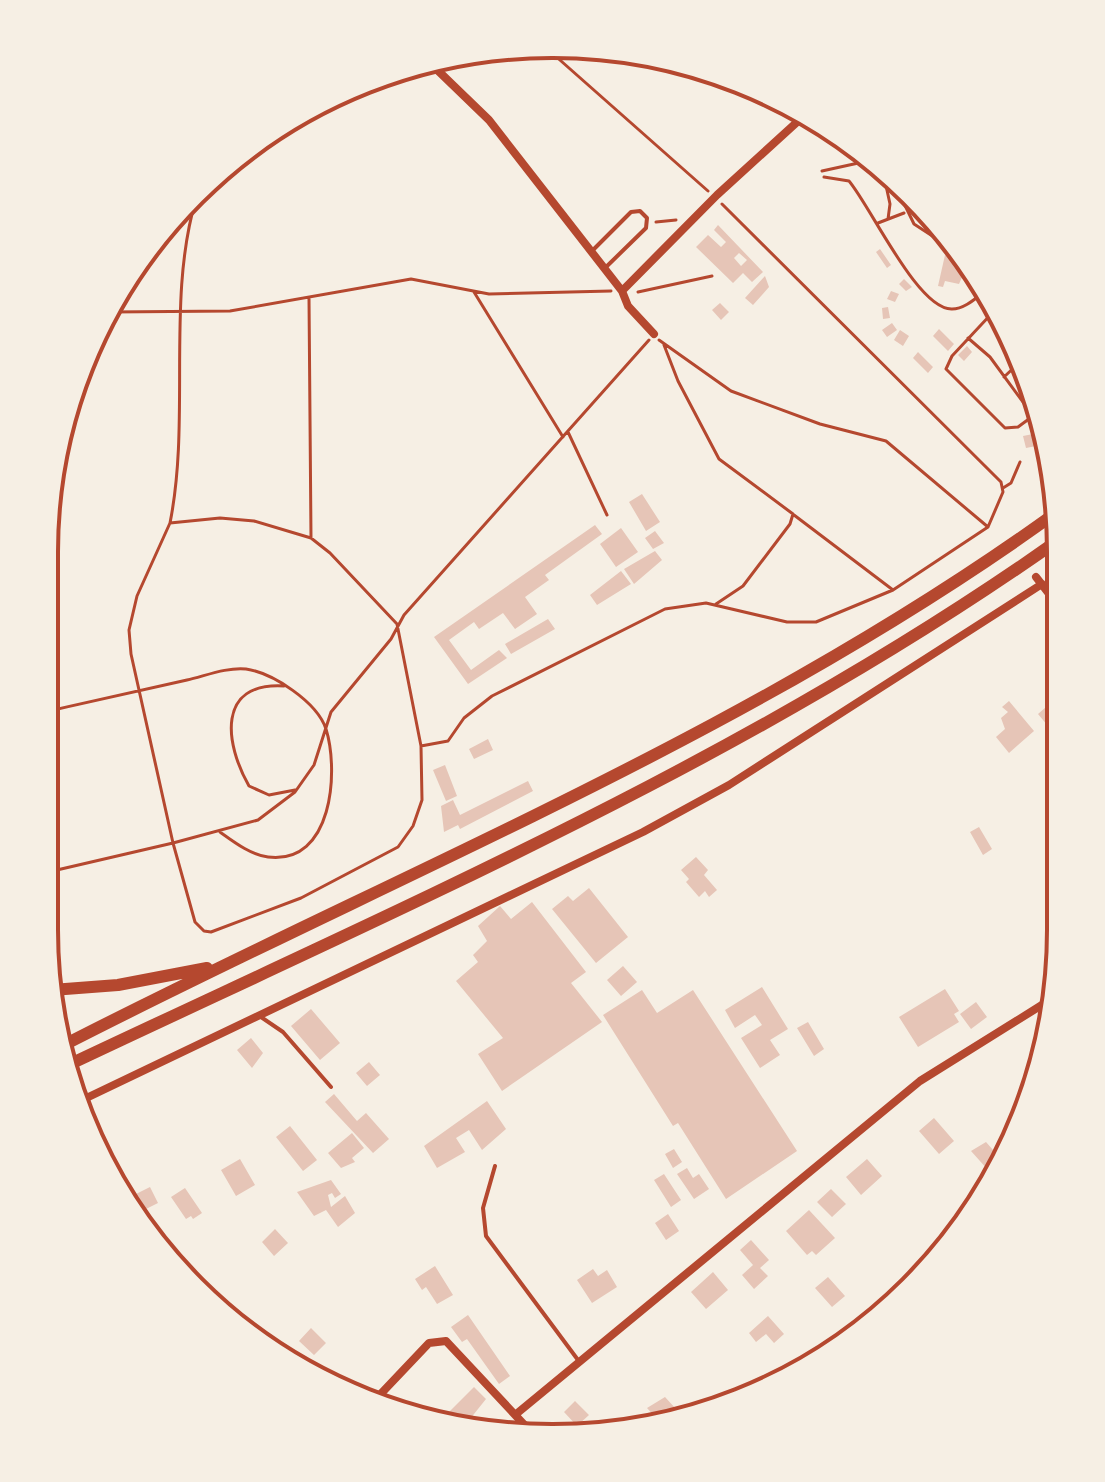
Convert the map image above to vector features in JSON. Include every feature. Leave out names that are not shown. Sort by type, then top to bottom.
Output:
[{"type":"highway","points":[[71,1041],[222,965],[575,798],[662,753],[825,662],[980,567],[1046,520]]},
{"type":"highway","points":[[76,1061],[510,857],[648,786],[912,639],[1047,548]]},
{"type":"highway","points":[[62,989],[118,985],[222,965]]},
{"type":"street","points":[[439,72],[489,120],[622,291],[628,306],[654,334]]},
{"type":"street","points":[[622,291],[717,195],[797,122]]},
{"type":"street","points":[[88,1098],[643,832],[717,792],[1039,580],[1047,591]]},
{"type":"street","points":[[515,1415],[920,1081],[1041,1006]]},
{"type":"street","points":[[381,1393],[429,1343],[446,1341],[523,1423]]},
{"type":"lane","points":[[590,252],[631,212],[640,211],[648,223],[604,270]]},
{"type":"lane","points":[[261,1017],[283,1032],[331,1087]]},
{"type":"lane","points":[[495,1166],[483,1208],[486,1236],[580,1362]]},
{"type":"path","points":[[558,58],[699,186],[717,195],[738,223],[1001,482],[1003,488]]},
{"type":"path","points":[[822,171],[858,163]]},
{"type":"path","points":[[824,177],[849,181],[919,287],[936,304],[955,309],[976,297]]},
{"type":"path","points":[[887,188],[890,204],[888,219]]},
{"type":"path","points":[[903,204],[914,224],[932,236]]},
{"type":"path","points":[[878,223],[906,212]]},
{"type":"path","points":[[170,523],[236,518],[311,538],[347,568],[397,624],[421,746],[422,800],[413,826],[398,847],[301,898],[220,931],[198,928],[173,843],[129,643],[130,619],[170,523],[176,475],[186,240],[192,214]]},
{"type":"path","points":[[648,223],[676,220]]},
{"type":"path","points":[[120,312],[230,311],[411,279],[474,292],[635,293],[712,276]]},
{"type":"path","points":[[474,292],[563,437]]},
{"type":"path","points":[[309,297],[311,538]]},
{"type":"path","points":[[988,318],[948,361],[949,374],[1005,428],[1018,427],[1029,420]]},
{"type":"path","points":[[58,870],[220,832],[270,814],[298,788],[314,765],[331,712],[391,639],[397,624],[654,334],[664,345],[731,391],[820,424],[886,441],[988,527]]},
{"type":"path","points":[[968,338],[990,357],[1022,399]]},
{"type":"path","points":[[664,345],[678,381],[719,459],[893,590]]},
{"type":"path","points":[[1004,377],[1012,370]]},
{"type":"path","points":[[568,432],[607,515]]},
{"type":"path","points":[[421,746],[448,741],[464,718],[512,685],[665,609],[690,603],[716,604],[787,622],[816,622],[893,590],[988,527],[1003,488],[1011,483],[1020,462]]},
{"type":"path","points":[[716,604],[743,586],[790,524],[793,514]]},
{"type":"path","points":[[58,709],[238,669],[260,673],[285,686],[320,717],[326,729],[332,793],[327,812],[307,845],[295,852],[268,857],[220,832]]},
{"type":"path","points":[[285,686],[269,686],[241,698],[232,718],[232,742],[249,786],[269,795],[298,788]]},
{"type":"building","points":[[718,225],[763,272],[752,282],[743,273],[733,283],[696,247],[708,235],[721,247],[726,242],[714,230]],"holes":[[[739,253],[747,260],[741,266],[734,258]]]},
{"type":"building","points":[[880,249],[891,265],[887,268],[876,252]]},
{"type":"building","points":[[945,255],[948,256],[963,276],[959,284],[945,281],[943,287],[938,286]]},
{"type":"building","points":[[765,276],[769,287],[753,305],[745,298]]},
{"type":"building","points":[[904,279],[912,287],[906,291],[899,284]]},
{"type":"building","points":[[891,291],[899,294],[895,302],[887,299]]},
{"type":"building","points":[[720,303],[729,312],[721,320],[712,310]]},
{"type":"building","points":[[888,307],[890,318],[883,319],[882,308]]},
{"type":"building","points":[[892,323],[897,330],[887,337],[882,330]]},
{"type":"building","points":[[939,329],[954,344],[948,351],[933,336]]},
{"type":"building","points":[[900,330],[909,336],[903,346],[894,340]]},
{"type":"building","points":[[967,346],[972,352],[964,361],[958,355]]},
{"type":"building","points":[[918,352],[933,367],[928,373],[913,358]]},
{"type":"building","points":[[1032,434],[1035,446],[1026,448],[1023,436]]},
{"type":"building","points":[[642,494],[660,522],[646,531],[629,502]]},
{"type":"building","points":[[595,525],[602,534],[545,575],[549,580],[525,597],[537,614],[515,629],[503,613],[479,629],[474,622],[449,640],[471,670],[499,650],[507,658],[468,684],[434,637]]},
{"type":"building","points":[[621,528],[638,552],[616,567],[600,544]]},
{"type":"building","points":[[655,531],[664,543],[653,549],[645,538]]},
{"type":"building","points":[[655,551],[662,560],[634,584],[624,569]]},
{"type":"building","points":[[621,571],[631,584],[597,605],[590,595]]},
{"type":"building","points":[[548,619],[555,629],[511,654],[505,644]]},
{"type":"building","points":[[1009,701],[1034,731],[1009,753],[996,737],[1005,729],[1001,718],[1008,712],[1002,707]]},
{"type":"building","points":[[1047,706],[1047,725],[1038,714]]},
{"type":"building","points":[[488,739],[493,750],[474,759],[469,749]]},
{"type":"building","points":[[445,765],[457,796],[446,801],[433,770]]},
{"type":"building","points":[[528,781],[533,791],[460,829],[458,825],[444,832],[441,806],[453,800],[460,815]]},
{"type":"building","points":[[979,827],[992,849],[983,855],[970,832]]},
{"type":"building","points":[[696,857],[708,870],[704,875],[717,890],[709,897],[705,891],[699,897],[686,882],[689,879],[681,870]]},
{"type":"building","points":[[589,888],[628,937],[596,963],[552,909],[568,896],[573,901]]},
{"type":"building","points":[[532,902],[586,972],[571,983],[602,1022],[502,1091],[478,1054],[503,1038],[456,981],[478,962],[473,955],[487,941],[478,926],[500,906],[511,919]]},
{"type":"building","points":[[623,966],[637,982],[621,996],[607,980]]},
{"type":"building","points":[[762,987],[788,1029],[770,1040],[780,1055],[760,1068],[741,1038],[762,1025],[755,1015],[735,1028],[725,1010]]},
{"type":"building","points":[[945,989],[959,1011],[954,1014],[959,1022],[918,1047],[899,1017]]},
{"type":"building","points":[[642,990],[657,1013],[693,990],[797,1151],[726,1199],[678,1123],[673,1126],[603,1015]]},
{"type":"building","points":[[976,1002],[987,1017],[971,1029],[960,1014]]},
{"type":"building","points":[[311,1009],[340,1043],[320,1060],[291,1026]]},
{"type":"building","points":[[808,1022],[824,1049],[814,1056],[797,1028]]},
{"type":"building","points":[[251,1038],[263,1053],[252,1068],[237,1050]]},
{"type":"building","points":[[369,1062],[380,1075],[367,1086],[356,1073]]},
{"type":"building","points":[[334,1094],[357,1121],[366,1113],[389,1139],[373,1153],[325,1102]]},
{"type":"building","points":[[487,1101],[506,1129],[482,1150],[469,1130],[456,1138],[465,1152],[437,1168],[424,1146]]},
{"type":"building","points":[[934,1118],[954,1141],[939,1154],[919,1131]]},
{"type":"building","points":[[290,1126],[317,1160],[303,1171],[276,1137]]},
{"type":"building","points":[[352,1133],[364,1148],[352,1158],[355,1162],[341,1168],[328,1153]]},
{"type":"building","points":[[986,1142],[994,1151],[986,1168],[971,1151]]},
{"type":"building","points":[[674,1149],[682,1162],[673,1168],[665,1154]]},
{"type":"building","points":[[240,1159],[255,1185],[236,1196],[221,1170]]},
{"type":"building","points":[[867,1159],[882,1176],[861,1195],[846,1177]]},
{"type":"building","points":[[687,1168],[693,1178],[699,1174],[709,1189],[694,1199],[677,1174]]},
{"type":"building","points":[[664,1174],[681,1200],[671,1207],[654,1180]]},
{"type":"building","points":[[331,1180],[341,1194],[335,1198],[332,1193],[328,1195],[331,1207],[345,1196],[355,1213],[338,1227],[326,1210],[314,1216],[297,1192]]},
{"type":"building","points":[[150,1187],[158,1203],[145,1210],[135,1194]]},
{"type":"building","points":[[185,1188],[202,1213],[193,1219],[191,1216],[186,1219],[171,1197]]},
{"type":"building","points":[[831,1189],[846,1204],[832,1217],[817,1202]]},
{"type":"building","points":[[809,1210],[835,1238],[816,1255],[812,1251],[807,1255],[786,1231]]},
{"type":"building","points":[[668,1214],[679,1231],[666,1240],[655,1223]]},
{"type":"building","points":[[275,1229],[288,1243],[274,1256],[262,1242]]},
{"type":"building","points":[[751,1240],[769,1260],[760,1268],[768,1276],[754,1289],[742,1275],[753,1265],[740,1250]]},
{"type":"building","points":[[435,1266],[453,1295],[437,1304],[426,1287],[422,1290],[415,1279]]},
{"type":"building","points":[[593,1269],[598,1276],[607,1270],[617,1287],[592,1303],[577,1280]]},
{"type":"building","points":[[713,1272],[728,1290],[706,1309],[691,1292]]},
{"type":"building","points":[[828,1277],[845,1296],[832,1307],[815,1288]]},
{"type":"building","points":[[468,1315],[510,1376],[499,1384],[467,1339],[462,1342],[451,1327]]},
{"type":"building","points":[[768,1316],[784,1334],[774,1343],[766,1334],[756,1342],[749,1333]]},
{"type":"building","points":[[311,1328],[326,1343],[314,1355],[299,1341]]},
{"type":"building","points":[[474,1387],[486,1399],[472,1417],[449,1412]]},
{"type":"building","points":[[665,1397],[675,1408],[652,1413],[647,1408]]},
{"type":"building","points":[[575,1401],[589,1415],[580,1423],[575,1423],[564,1412]]}]
